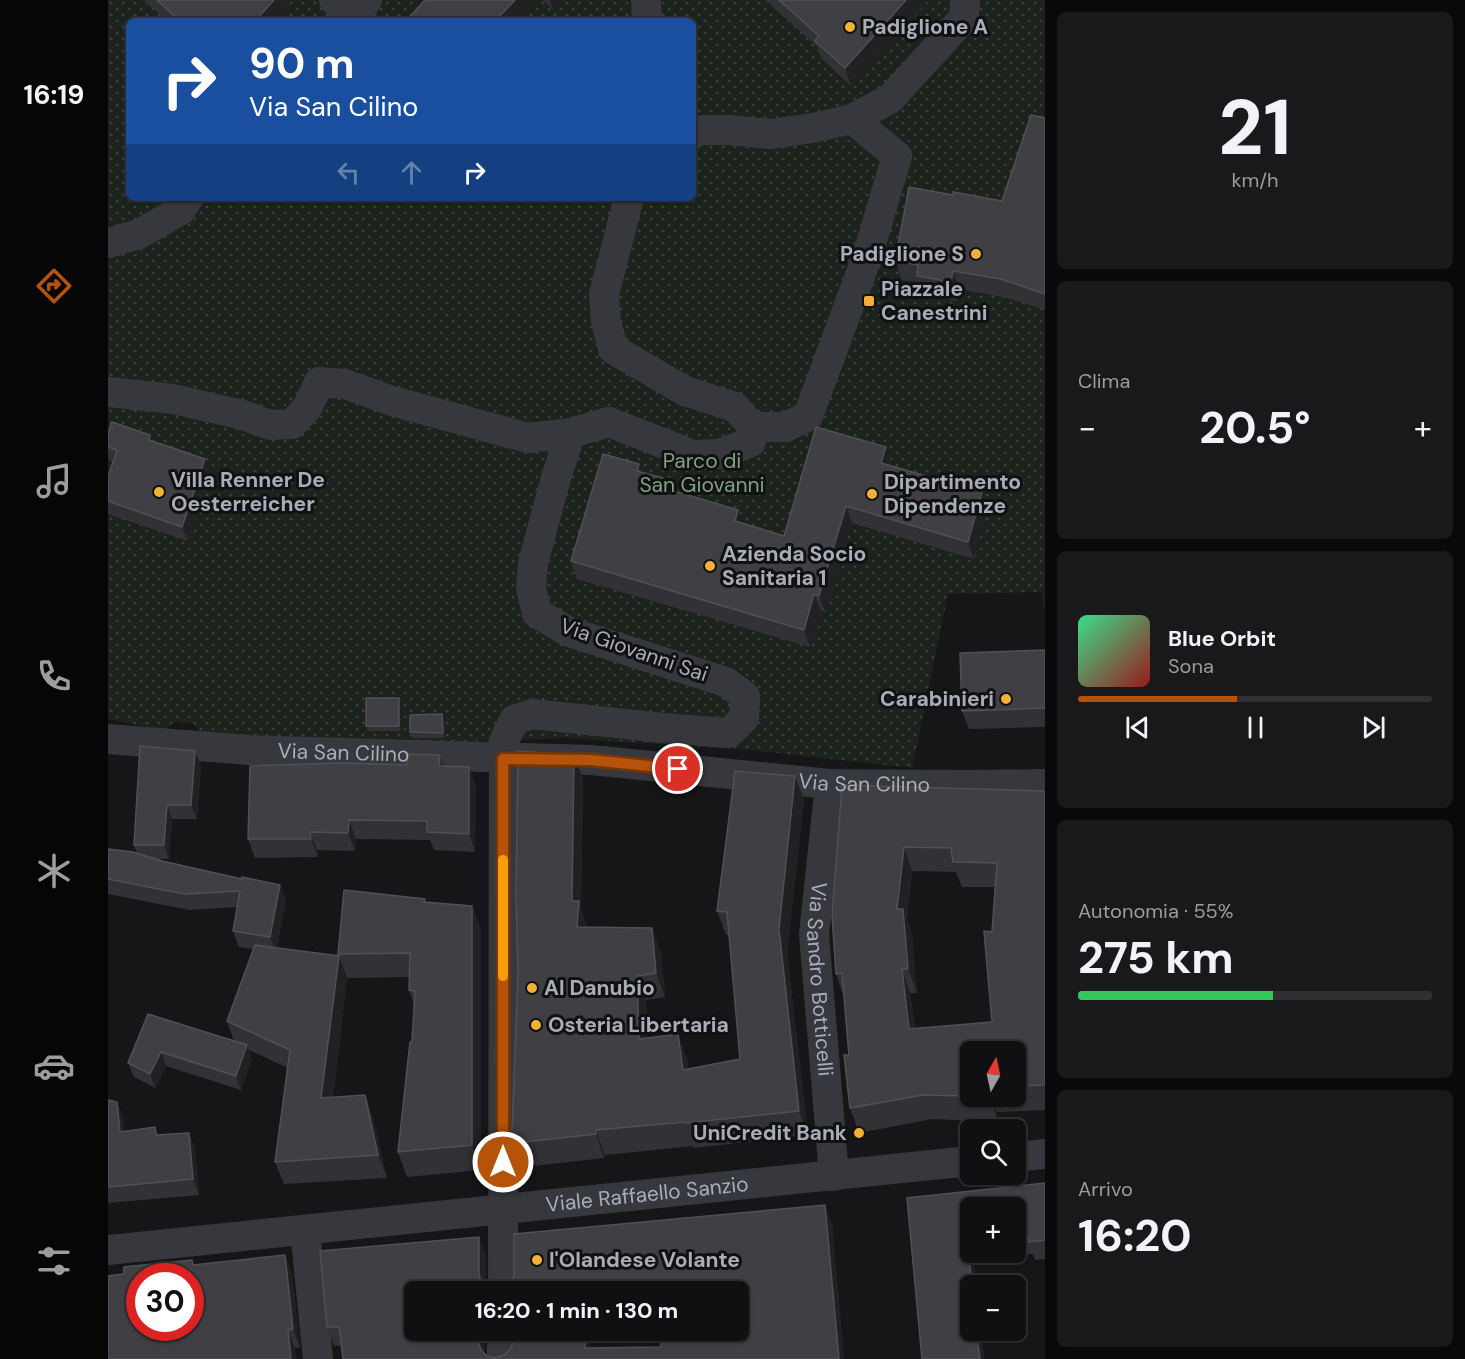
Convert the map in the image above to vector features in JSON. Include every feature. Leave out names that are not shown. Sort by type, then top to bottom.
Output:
[{"type":"street","points":[[646,0],[647,18]]},
{"type":"street","points":[[696,132],[728,130],[771,134],[852,119],[890,99],[964,18],[965,0]]},
{"type":"street","points":[[696,112],[728,130]]},
{"type":"street","points":[[628,201],[604,294],[606,321],[614,349],[685,391],[735,407],[753,427],[786,427],[808,416],[868,254],[897,156],[852,119]]},
{"type":"street","points":[[108,243],[140,234],[181,210],[186,201]]},
{"type":"street","points":[[108,392],[173,399],[243,415],[270,425],[292,424],[307,408],[320,382],[345,384],[402,404],[528,438],[571,433],[609,422],[693,455],[719,454],[751,442],[753,427]]},
{"type":"street","name":"Via Giovanni Sai","points":[[503,759],[504,741],[514,720],[532,714],[729,733],[744,718],[745,696],[726,682],[569,632],[537,613],[531,588],[533,563],[557,474],[571,433]]},
{"type":"street","name":"Via San Cilino","points":[[108,739],[249,750],[591,760],[830,784],[1045,784]]},
{"type":"street","points":[[502,1281],[503,759]]},
{"type":"street","name":"Via Sandro Botticelli","points":[[830,784],[814,934],[834,1176]]},
{"type":"street","points":[[1026,1155],[1045,1154]]},
{"type":"street","name":"Viale Raffaello Sanzio","points":[[108,1250],[960,1162]]},
{"type":"street","points":[[305,1230],[318,1359]]},
{"type":"street","points":[[502,1341],[502,1359]]},
{"type":"green space","name":"Parco di San Giovanni","points":[[108,0],[1045,0],[1045,608],[1043,608],[1042,592],[948,594],[912,768],[750,750],[565,738],[459,742],[202,734],[192,723],[175,722],[164,730],[108,719]]},
{"type":"building","points":[[157,0],[274,0],[258,18],[177,18]]},
{"type":"building","points":[[425,0],[515,0],[498,18],[409,18]]},
{"type":"building","name":"Padiglione A","points":[[779,0],[906,0],[845,68],[815,41],[819,36]]},
{"type":"building","points":[[1031,115],[1045,118],[1045,294],[1001,279],[953,271],[951,282],[917,276],[918,265],[895,261],[909,187],[1002,201]]},
{"type":"building","name":"Villa Renner De Oesterreicher","points":[[112,422],[150,435],[149,440],[205,459],[182,527],[108,501],[108,477],[117,450],[108,447],[108,433]]},
{"type":"building","points":[[816,427],[886,447],[881,463],[982,492],[968,542],[846,506],[819,596],[814,594],[804,630],[571,561],[603,454],[639,464],[637,471],[663,478],[661,487],[738,510],[735,521],[784,536]]},
{"type":"building","name":"Carabinieri","points":[[1045,650],[1045,708],[962,711],[960,653]]},
{"type":"building","points":[[366,698],[399,698],[399,726],[366,726]]},
{"type":"building","points":[[442,714],[443,733],[410,732],[410,715]]},
{"type":"building","points":[[140,746],[195,751],[191,805],[167,805],[164,845],[134,845]]},
{"type":"building","points":[[518,751],[574,755],[572,901],[579,901],[577,927],[652,928],[656,973],[637,976],[639,1039],[678,1034],[683,1070],[740,1059],[727,912],[717,911],[735,771],[795,776],[779,929],[799,1111],[596,1130],[596,1134],[524,1142],[515,1140],[512,1131],[518,974],[516,894]]},
{"type":"building","points":[[407,754],[439,755],[440,766],[469,767],[469,834],[427,832],[427,821],[349,820],[348,833],[310,832],[311,839],[248,839],[250,766],[342,763],[407,765]]},
{"type":"building","points":[[842,785],[1045,791],[1045,1085],[1026,1086],[1026,1041],[960,1041],[960,1096],[923,1095],[850,1108],[844,1055],[849,1055],[842,973],[836,974],[832,916]],"holes":[[[904,847],[951,848],[953,862],[997,863],[992,932],[984,931],[992,1022],[909,1029],[902,969],[908,969],[903,909],[897,909]]]},
{"type":"building","points":[[108,849],[133,852],[242,879],[242,877],[280,885],[270,937],[233,931],[240,891],[184,894],[108,879]]},
{"type":"building","points":[[344,890],[425,899],[424,902],[472,906],[472,1145],[398,1152],[410,1042],[412,1041],[415,991],[409,990],[410,953],[338,954]]},
{"type":"building","points":[[255,945],[339,956],[321,1098],[365,1095],[378,1155],[275,1162],[290,1050],[227,1021]]},
{"type":"building","points":[[148,1014],[247,1045],[236,1076],[161,1052],[150,1074],[128,1063]]},
{"type":"building","points":[[108,1100],[117,1102],[120,1132],[155,1127],[156,1135],[189,1133],[193,1179],[108,1187]]},
{"type":"building","points":[[1045,1183],[1045,1240],[1029,1242],[1028,1236],[1026,1236],[1026,1197],[960,1197],[960,1263],[970,1263],[971,1275],[960,1275],[960,1341],[978,1341],[980,1359],[922,1359],[907,1198]]},
{"type":"building","points":[[825,1205],[839,1359],[343,1359],[339,1327],[327,1327],[320,1251],[479,1237],[481,1281],[404,1281],[404,1341],[478,1341],[481,1350],[487,1356],[495,1358],[511,1349],[513,1341],[585,1341],[585,1348],[661,1347],[660,1341],[749,1341],[749,1281],[512,1281],[514,1234]]},
{"type":"building","points":[[285,1255],[293,1329],[288,1330],[291,1359],[108,1359],[108,1276],[123,1274],[126,1267],[126,1341],[204,1341],[204,1264]]},
{"type":"building","points":[[192,1260],[193,1263],[163,1263]]},
{"type":"slow traffic","points":[[503,860],[503,976]]},
{"type":"place","name":"Padiglione A","points":[[850,27]]},
{"type":"place","name":"Padiglione S","points":[[976,254]]},
{"type":"place","name":"Piazzale Canestrini","points":[[869,301]]},
{"type":"place","name":"Villa Renner De Oesterreicher","points":[[159,492]]},
{"type":"place","name":"Dipartimento Dipendenze","points":[[872,494]]},
{"type":"place","name":"Azienda Socio Sanitaria 1","points":[[710,566]]},
{"type":"place","name":"Carabinieri","points":[[1006,699]]},
{"type":"place","name":"Al Danubio","points":[[532,988]]},
{"type":"place","name":"Osteria Libertaria","points":[[536,1025]]},
{"type":"place","name":"UniCredit Bank","points":[[859,1133]]},
{"type":"place","name":"l'Olandese Volante","points":[[537,1260]]},
{"type":"route","points":[[503,1162],[503,759],[591,760],[678,769]]}]
